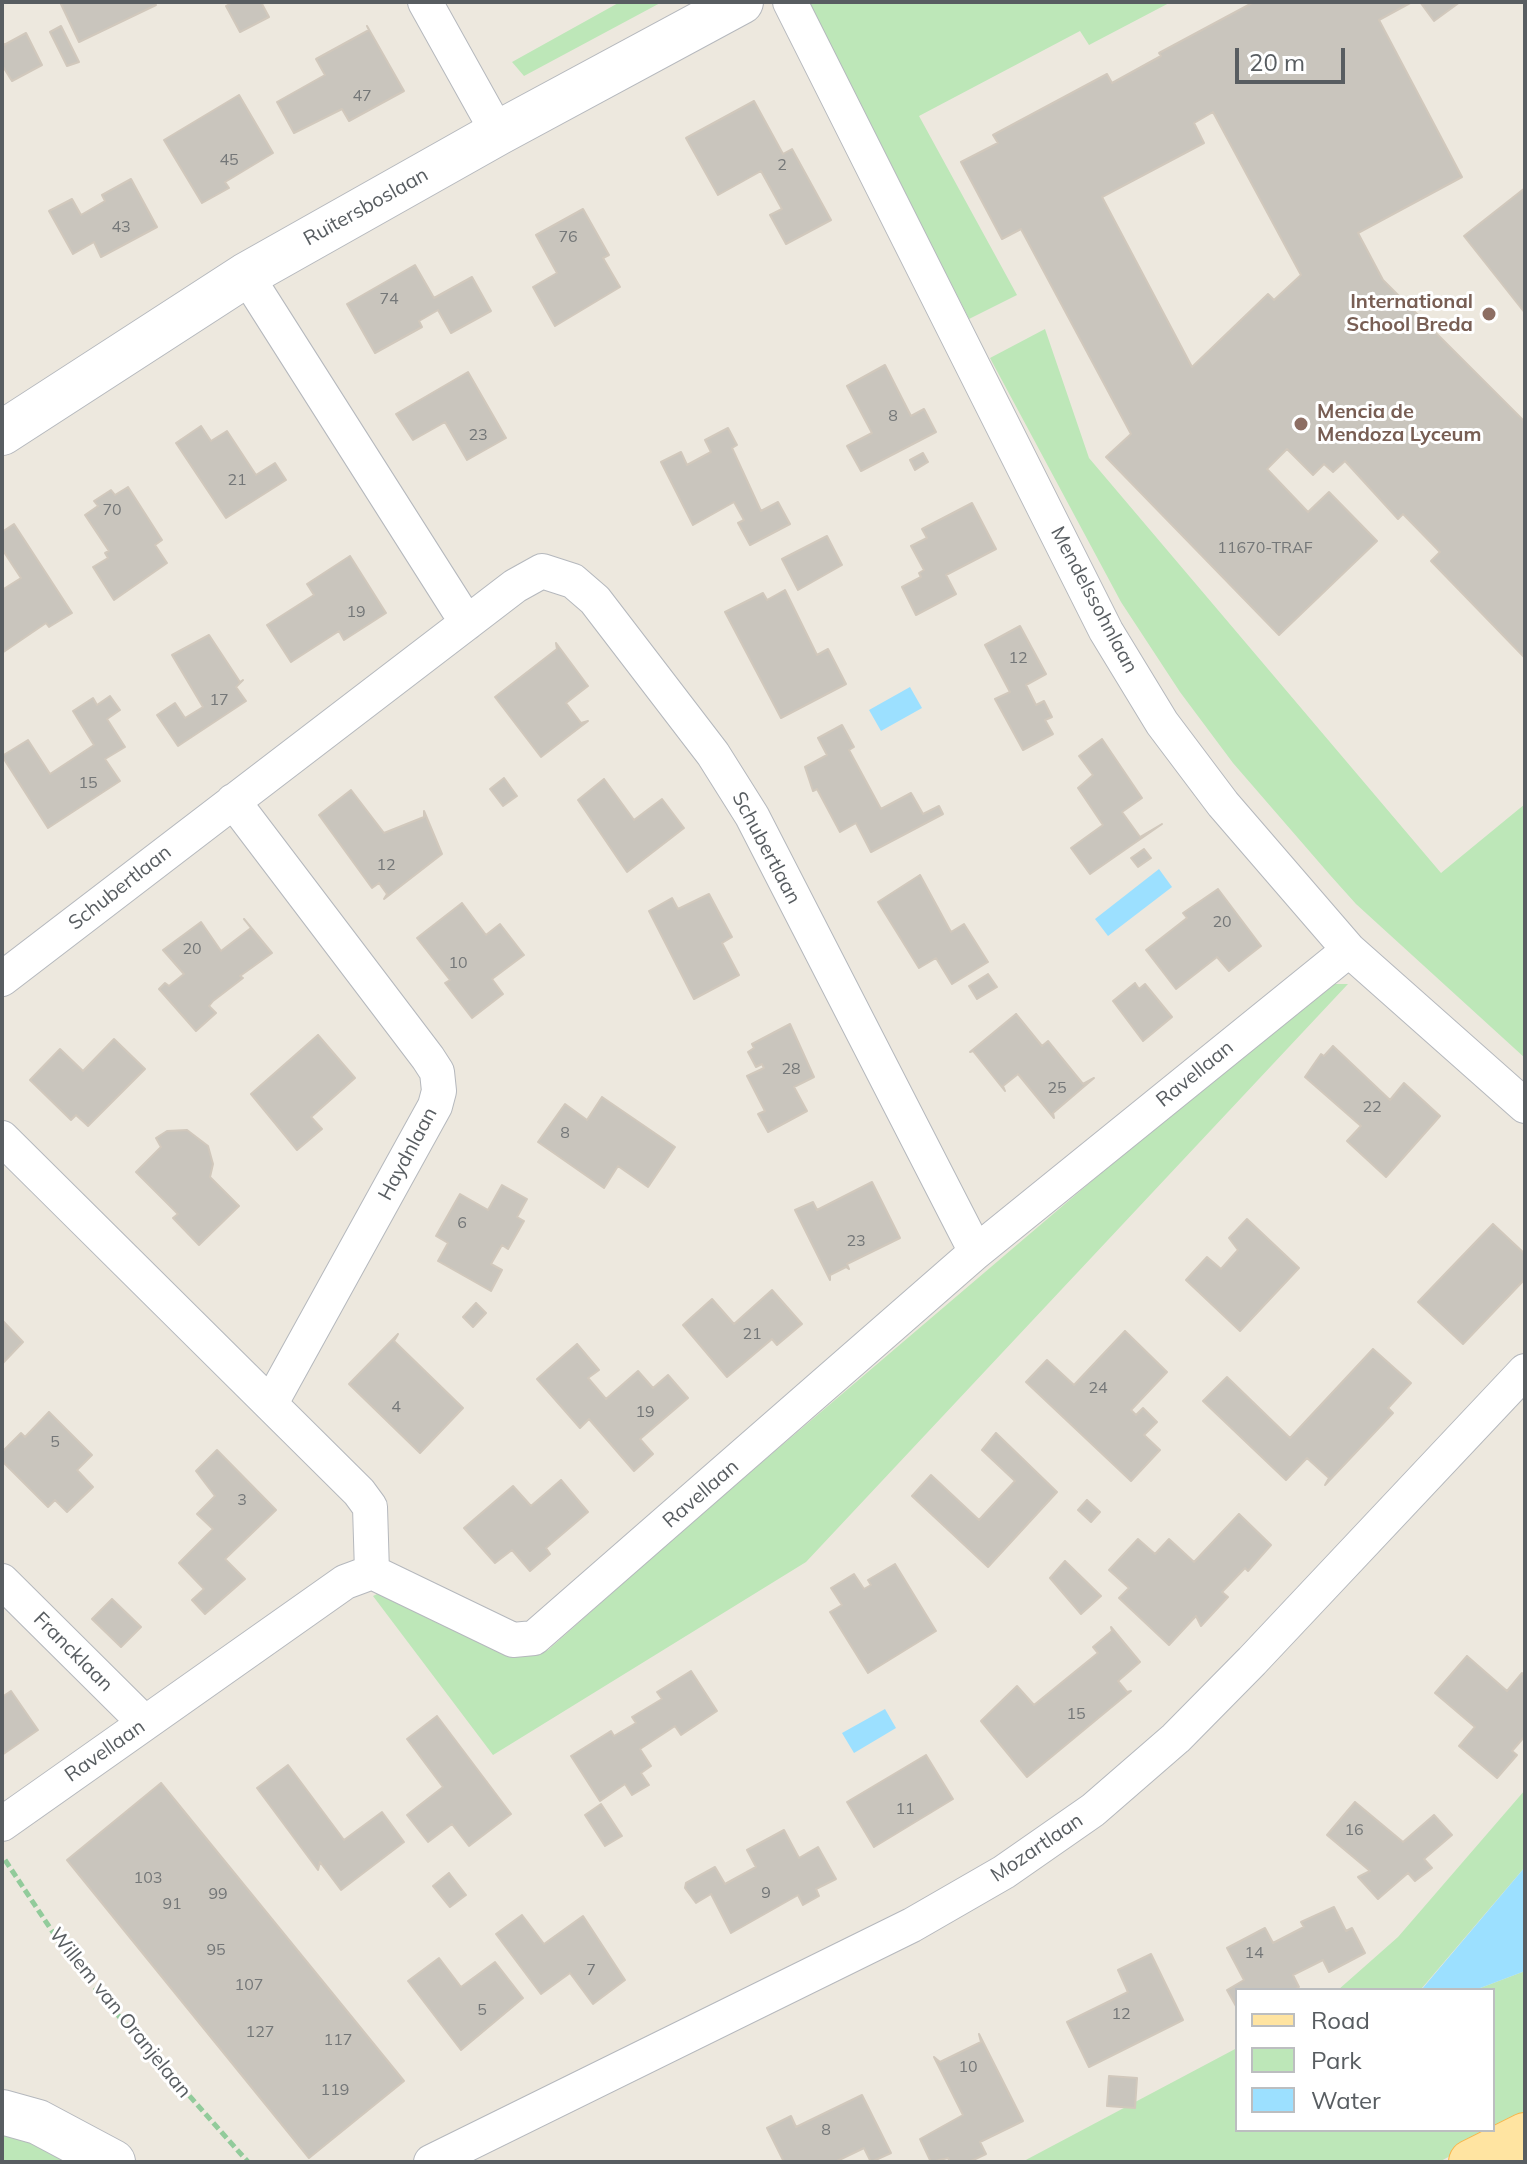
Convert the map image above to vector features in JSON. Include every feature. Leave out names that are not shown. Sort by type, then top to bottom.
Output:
[{"type":"main road","points":[[1471,2162],[1525,2135]]},
{"type":"street","points":[[425,2],[498,133]]},
{"type":"street","name":"Ruitersboslaan","points":[[2,433],[246,275],[498,133],[741,2]]},
{"type":"street","name":"Mendelssohnlaan","points":[[790,2],[1106,631],[1162,723],[1223,804],[1349,950],[1525,1106]]},
{"type":"street","points":[[246,275],[467,623]]},
{"type":"street","name":"Schubertlaan","points":[[2,979],[515,586],[542,571],[573,581],[595,600],[713,754],[752,816],[976,1252]]},
{"type":"street","name":"Haydnlaan","points":[[233,801],[428,1058],[437,1072],[439,1091],[435,1106],[271,1403]]},
{"type":"street","name":"Ravellaan","points":[[2,1824],[345,1582],[372,1572],[513,1640],[534,1638],[976,1252],[1349,950]]},
{"type":"street","points":[[2,1138],[271,1403],[370,1507],[372,1572]]},
{"type":"street","name":"Mozartlaan","points":[[431,2162],[912,1925],[1004,1872],[1093,1810],[1176,1738],[1231,1683],[1525,1371]]},
{"type":"street","name":"Francklaan","points":[[2,1581],[145,1723]]},
{"type":"street","points":[[2,2112],[38,2122],[113,2162]]},
{"type":"path","name":"Willem van Oranjelaan","points":[[2,1855],[64,1949],[100,1994],[248,2162]]},
{"type":"green space","points":[[620,2],[662,2],[524,76],[512,62]]},
{"type":"green space","points":[[808,2],[1171,2],[1089,45],[1080,31],[919,116],[1017,295],[969,319]]},
{"type":"green space","points":[[1045,329],[1089,458],[1441,873],[1525,804],[1525,1058],[1356,904],[1233,763],[1180,692],[1121,602],[990,358]]},
{"type":"green space","points":[[1334,984],[1348,984],[806,1562],[493,1755],[373,1596],[379,1593],[527,1656],[548,1650],[686,1527],[1310,995]]},
{"type":"green space","points":[[1525,1790],[1525,1867],[1422,1988],[1340,1988],[1398,1937]]},
{"type":"green space","points":[[1525,1971],[1525,2116],[1439,2162],[1022,2162],[1235,2049],[1235,2132],[1495,2132],[1495,1988],[1480,1988]]},
{"type":"green space","points":[[2,2125],[92,2162],[2,2161]]},
{"type":"water","points":[[910,687],[922,708],[881,731],[869,710]]},
{"type":"water","points":[[1159,869],[1172,887],[1108,936],[1095,919]]},
{"type":"water","points":[[885,1709],[896,1728],[854,1753],[842,1733]]},
{"type":"water","points":[[1525,1867],[1525,1971],[1480,1988],[1423,1988]]},
{"type":"building","points":[[60,2],[154,2],[156,5],[79,42]]},
{"type":"building","points":[[233,2],[266,2],[262,4],[269,17],[240,32],[226,6]]},
{"type":"building","points":[[1254,2],[1412,2],[1379,20],[1462,177],[1358,233],[1383,280],[1525,422],[1525,658],[1431,561],[1440,552],[1403,514],[1398,519],[1345,461],[1333,472],[1324,464],[1313,475],[1287,449],[1267,469],[1308,512],[1329,492],[1377,541],[1279,635],[1106,457],[1131,434],[1021,229],[1002,239],[961,162],[998,143],[993,135],[1107,74],[1112,83],[1161,56],[1159,53]],"holes":[[[1213,112],[1301,275],[1274,300],[1268,294],[1192,367],[1102,197],[1204,143],[1194,123]]]},
{"type":"building","points":[[1420,2],[1460,2],[1434,21]]},
{"type":"building","points":[[61,26],[79,62],[67,66],[50,32]]},
{"type":"building","points":[[367,26],[404,91],[349,121],[342,109],[294,133],[277,102],[325,75],[316,59],[369,30]]},
{"type":"building","points":[[26,33],[42,65],[12,81],[2,65],[2,41],[4,45]]},
{"type":"building","points":[[239,95],[273,153],[225,182],[229,188],[202,203],[164,140]]},
{"type":"building","points":[[754,101],[783,154],[792,149],[831,220],[786,244],[770,215],[782,209],[761,171],[718,195],[686,138]]},
{"type":"building","points":[[131,179],[157,227],[101,257],[94,242],[73,254],[49,211],[72,199],[81,215],[105,201],[102,195]]},
{"type":"building","points":[[1525,188],[1525,313],[1464,236]]},
{"type":"building","points":[[583,209],[609,255],[603,258],[620,287],[555,326],[533,287],[557,273],[536,235]]},
{"type":"building","points":[[415,265],[434,298],[472,277],[491,311],[451,333],[438,310],[419,321],[422,327],[375,353],[347,304]]},
{"type":"building","points":[[885,365],[911,416],[924,409],[936,432],[861,471],[847,446],[872,433],[847,386]]},
{"type":"building","points":[[468,372],[506,438],[467,460],[445,422],[413,440],[396,414]]},
{"type":"building","points":[[201,426],[211,441],[227,431],[256,475],[275,463],[286,480],[226,518],[176,443]]},
{"type":"building","points":[[728,428],[737,445],[732,448],[761,511],[778,502],[790,524],[750,545],[738,523],[744,520],[734,502],[693,525],[661,462],[681,452],[687,465],[711,452],[705,440]]},
{"type":"building","points":[[923,453],[928,462],[915,470],[910,460]]},
{"type":"building","points":[[128,487],[162,540],[155,545],[167,563],[114,600],[93,567],[108,558],[105,553],[109,551],[85,515],[98,506],[94,501],[111,490],[115,495]]},
{"type":"building","points":[[972,503],[996,549],[946,575],[956,594],[916,615],[902,587],[921,577],[919,573],[924,570],[911,546],[927,538],[922,529]]},
{"type":"building","points":[[14,524],[72,613],[49,627],[46,623],[2,653],[2,590],[21,578],[2,549],[2,532]]},
{"type":"building","points":[[827,536],[842,565],[798,590],[782,559]]},
{"type":"building","points":[[350,556],[386,613],[344,640],[339,631],[291,662],[267,625],[314,595],[307,584]]},
{"type":"building","points":[[785,590],[817,655],[828,649],[846,684],[781,718],[725,612],[763,593],[767,600]]},
{"type":"building","points":[[1020,626],[1046,674],[1026,685],[1036,705],[1044,701],[1052,717],[1045,720],[1053,734],[1023,750],[995,699],[1010,692],[985,645]]},
{"type":"building","points":[[209,635],[240,682],[243,680],[236,687],[246,701],[178,746],[157,715],[175,703],[185,718],[203,707],[172,655]]},
{"type":"building","points":[[556,643],[588,686],[566,703],[581,723],[588,721],[541,757],[495,697],[557,649]]},
{"type":"building","points":[[110,696],[120,710],[107,719],[125,747],[105,759],[120,781],[48,828],[2,756],[28,740],[50,774],[94,745],[73,711],[93,698],[97,705]]},
{"type":"building","points":[[842,725],[854,747],[849,750],[881,809],[911,793],[923,814],[939,806],[943,814],[871,852],[856,823],[840,832],[817,789],[813,791],[805,767],[827,755],[818,738]]},
{"type":"building","points":[[1102,739],[1142,798],[1122,812],[1140,837],[1162,824],[1090,874],[1071,848],[1103,825],[1078,788],[1093,775],[1079,756]]},
{"type":"building","points":[[504,778],[517,796],[503,806],[490,789]]},
{"type":"building","points":[[604,779],[634,820],[662,799],[684,828],[627,872],[578,800]]},
{"type":"building","points":[[351,790],[384,833],[424,817],[424,811],[442,854],[384,899],[387,894],[379,883],[372,888],[319,815]]},
{"type":"building","points":[[1144,849],[1151,858],[1138,867],[1131,858]]},
{"type":"building","points":[[920,875],[951,932],[964,924],[988,962],[952,984],[936,958],[919,968],[878,902]]},
{"type":"building","points":[[1218,889],[1261,946],[1229,971],[1217,957],[1176,989],[1146,950],[1187,918],[1183,913]]},
{"type":"building","points":[[709,894],[732,937],[722,943],[739,975],[694,999],[649,911],[672,898],[678,909]]},
{"type":"building","points":[[462,903],[486,935],[500,924],[524,955],[492,979],[503,994],[472,1018],[445,983],[450,980],[417,938]]},
{"type":"building","points":[[244,919],[272,953],[213,1001],[209,1006],[216,1013],[196,1031],[159,989],[165,983],[169,986],[184,974],[163,950],[201,922],[221,951],[251,928]]},
{"type":"building","points":[[988,974],[997,987],[977,999],[969,986]]},
{"type":"building","points":[[1135,983],[1139,989],[1145,984],[1172,1017],[1143,1041],[1113,1001]]},
{"type":"building","points":[[1016,1014],[1042,1046],[1048,1041],[1083,1084],[1094,1078],[1053,1113],[1054,1118],[1018,1074],[1003,1086],[1005,1091],[973,1051],[970,1052]]},
{"type":"building","points":[[790,1024],[814,1077],[794,1087],[807,1111],[768,1132],[758,1114],[765,1111],[747,1076],[764,1068],[762,1064],[756,1067],[748,1052],[754,1048],[752,1044]]},
{"type":"building","points":[[318,1035],[355,1078],[311,1117],[322,1129],[297,1150],[251,1094]]},
{"type":"building","points":[[114,1039],[145,1069],[88,1126],[76,1115],[71,1120],[30,1080],[60,1049],[83,1071]]},
{"type":"building","points":[[1333,1046],[1390,1100],[1404,1083],[1440,1116],[1386,1177],[1347,1141],[1361,1126],[1305,1077],[1321,1054],[1324,1056]]},
{"type":"building","points":[[602,1097],[675,1147],[648,1187],[618,1166],[604,1188],[538,1142],[565,1104],[587,1120]]},
{"type":"building","points":[[187,1130],[208,1146],[213,1164],[210,1177],[239,1206],[199,1245],[173,1218],[178,1214],[136,1172],[161,1147],[156,1138],[167,1131]]},
{"type":"building","points":[[872,1182],[900,1238],[847,1264],[849,1269],[846,1267],[830,1275],[830,1280],[795,1210],[813,1202],[817,1210]]},
{"type":"building","points":[[502,1185],[527,1199],[517,1217],[524,1221],[508,1249],[502,1245],[491,1264],[502,1270],[491,1291],[438,1261],[448,1243],[436,1236],[460,1194],[488,1210]]},
{"type":"building","points":[[1247,1219],[1299,1268],[1240,1331],[1186,1280],[1207,1257],[1221,1269],[1238,1250],[1229,1238]]},
{"type":"building","points":[[1493,1224],[1525,1254],[1525,1279],[1463,1344],[1418,1302]]},
{"type":"building","points":[[772,1290],[802,1324],[777,1345],[772,1339],[727,1377],[683,1325],[712,1299],[734,1324]]},
{"type":"building","points":[[476,1303],[486,1313],[473,1327],[463,1317]]},
{"type":"building","points":[[2,1320],[23,1342],[2,1364]]},
{"type":"building","points":[[1125,1331],[1167,1372],[1131,1410],[1136,1415],[1143,1408],[1157,1422],[1144,1435],[1160,1450],[1131,1481],[1026,1382],[1047,1360],[1074,1385]]},
{"type":"building","points":[[398,1334],[394,1341],[463,1408],[420,1453],[349,1384]]},
{"type":"building","points":[[577,1344],[599,1370],[588,1378],[606,1399],[638,1371],[653,1388],[668,1375],[688,1398],[640,1439],[653,1454],[634,1471],[589,1419],[580,1428],[537,1379]]},
{"type":"building","points":[[1373,1349],[1411,1383],[1388,1408],[1393,1413],[1325,1485],[1329,1478],[1307,1458],[1286,1480],[1203,1401],[1227,1377],[1290,1438]]},
{"type":"building","points":[[49,1412],[92,1455],[77,1470],[93,1487],[67,1512],[55,1500],[48,1507],[2,1461],[2,1452],[21,1433],[25,1437]]},
{"type":"building","points":[[996,1433],[1057,1492],[988,1567],[912,1496],[931,1475],[979,1520],[1015,1481],[982,1450]]},
{"type":"building","points":[[217,1450],[276,1510],[225,1559],[245,1579],[205,1614],[192,1600],[204,1589],[179,1563],[213,1529],[197,1514],[215,1496],[196,1471]]},
{"type":"building","points":[[561,1480],[588,1512],[546,1548],[550,1554],[530,1571],[512,1550],[495,1563],[464,1528],[513,1486],[531,1506]]},
{"type":"building","points":[[1087,1500],[1100,1512],[1091,1522],[1078,1510]]},
{"type":"building","points":[[1239,1514],[1271,1545],[1248,1571],[1245,1568],[1222,1592],[1228,1597],[1201,1626],[1196,1616],[1169,1645],[1119,1598],[1129,1588],[1109,1570],[1138,1539],[1155,1554],[1169,1539],[1194,1562]]},
{"type":"building","points":[[1065,1561],[1101,1596],[1081,1614],[1050,1578]]},
{"type":"building","points":[[895,1564],[936,1631],[868,1673],[830,1612],[842,1605],[831,1588],[854,1574],[864,1589],[871,1585],[868,1580]]},
{"type":"building","points":[[112,1599],[141,1627],[121,1647],[92,1619]]},
{"type":"building","points":[[1111,1627],[1140,1662],[1118,1681],[1127,1692],[1131,1691],[1027,1777],[981,1721],[1017,1686],[1034,1705],[1098,1653],[1093,1647],[1112,1631]]},
{"type":"building","points":[[1467,1656],[1507,1691],[1522,1673],[1525,1676],[1525,1736],[1512,1751],[1517,1755],[1497,1778],[1459,1746],[1475,1727],[1435,1693]]},
{"type":"building","points":[[691,1671],[717,1711],[681,1735],[675,1726],[640,1749],[651,1766],[641,1773],[649,1785],[632,1795],[625,1784],[600,1801],[571,1756],[611,1731],[614,1736],[636,1723],[632,1717],[662,1699],[657,1692]]},
{"type":"building","points":[[11,1691],[38,1730],[2,1755],[2,1697]]},
{"type":"building","points":[[437,1716],[511,1814],[469,1846],[452,1824],[428,1842],[407,1815],[443,1787],[407,1739]]},
{"type":"building","points":[[926,1755],[953,1799],[874,1847],[847,1802]]},
{"type":"building","points":[[288,1765],[344,1840],[382,1812],[404,1842],[341,1890],[320,1862],[318,1870],[257,1788]]},
{"type":"building","points":[[161,1783],[404,2081],[309,2158],[67,1860]]},
{"type":"building","points":[[1355,1802],[1403,1842],[1434,1815],[1452,1835],[1424,1859],[1432,1868],[1415,1881],[1408,1873],[1378,1899],[1358,1877],[1370,1871],[1327,1835]]},
{"type":"building","points":[[601,1804],[622,1836],[605,1846],[585,1815]]},
{"type":"building","points":[[784,1830],[799,1858],[818,1847],[836,1879],[816,1889],[819,1896],[803,1905],[798,1895],[731,1933],[711,1894],[696,1903],[685,1888],[686,1883],[715,1867],[725,1884],[756,1867],[747,1850]]},
{"type":"building","points":[[449,1873],[466,1895],[450,1907],[433,1886]]},
{"type":"building","points":[[1334,1907],[1346,1931],[1352,1928],[1365,1953],[1329,1972],[1323,1960],[1293,1975],[1297,1988],[1235,1988],[1235,2004],[1227,1990],[1244,1980],[1227,1948],[1265,1928],[1273,1943],[1304,1927],[1301,1922]]},
{"type":"building","points":[[522,1915],[544,1944],[583,1916],[625,1980],[593,2004],[570,1973],[541,1994],[496,1934]]},
{"type":"building","points":[[1151,1954],[1183,2020],[1089,2067],[1067,2022],[1128,1992],[1118,1970]]},
{"type":"building","points":[[439,1958],[461,1987],[495,1962],[523,1998],[461,2050],[408,1981]]},
{"type":"building","points":[[979,2034],[1023,2121],[980,2142],[986,2154],[969,2162],[950,2162],[948,2158],[931,2162],[920,2139],[963,2115],[934,2057],[940,2062],[981,2042]]},
{"type":"building","points":[[1109,2076],[1137,2078],[1135,2108],[1107,2106]]},
{"type":"building","points":[[862,2095],[891,2153],[871,2162],[864,2148],[835,2162],[784,2162],[767,2128],[791,2116],[796,2127]]},
{"type":"place","name":"International School Breda","points":[[1489,314]]},
{"type":"place","name":"Mencia de Mendoza Lyceum","points":[[1301,424]]}]
